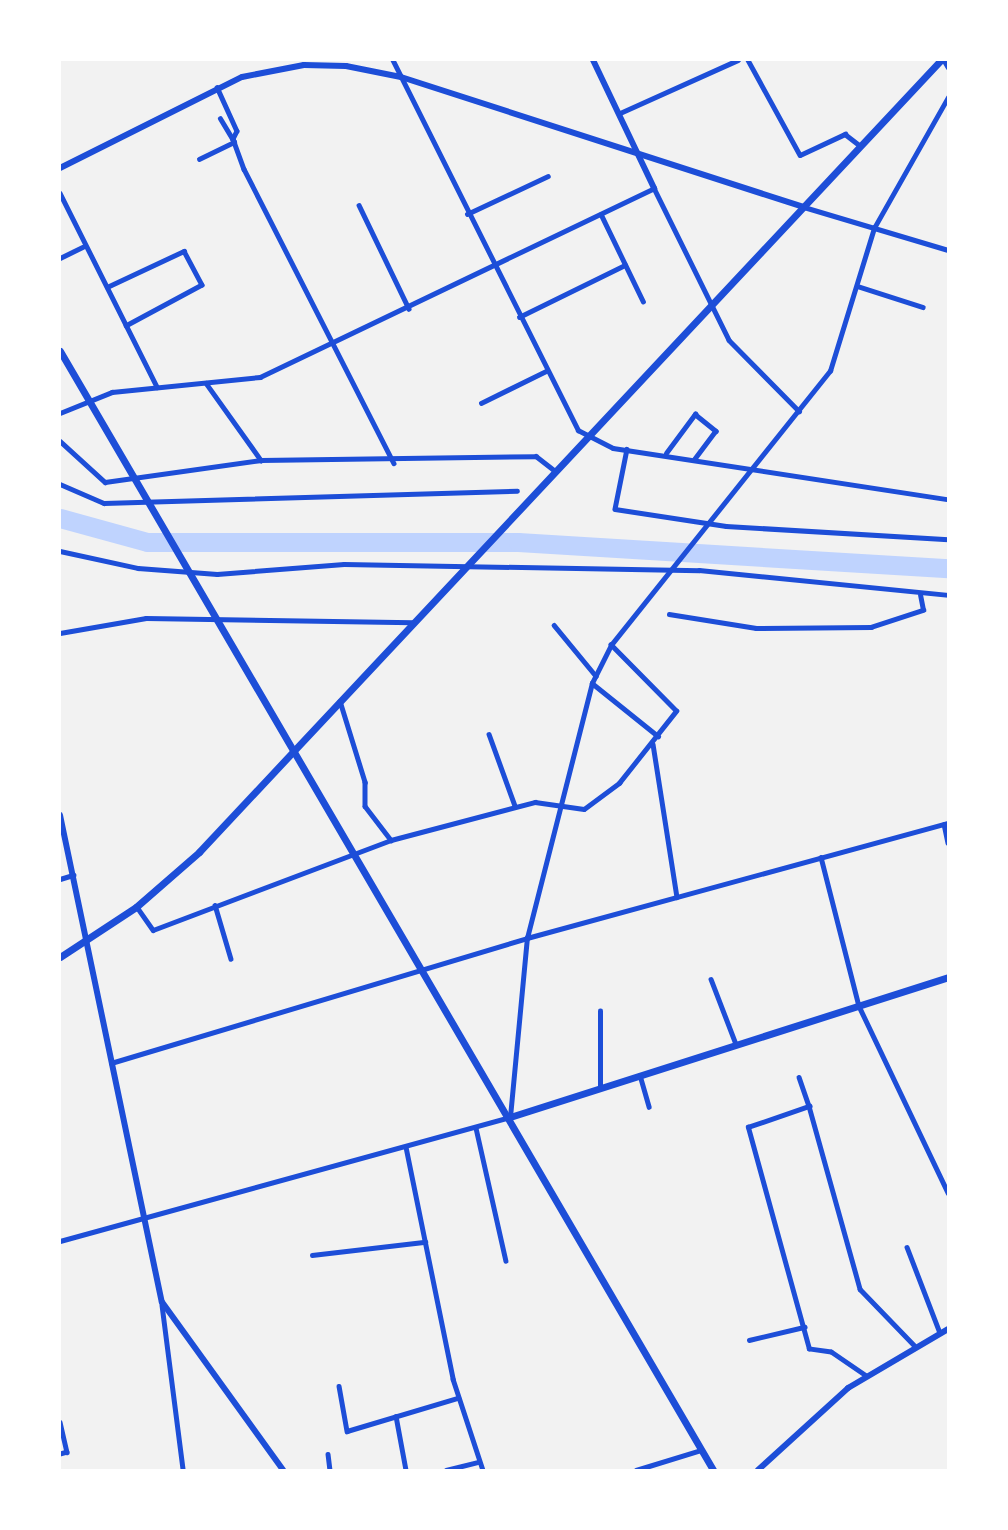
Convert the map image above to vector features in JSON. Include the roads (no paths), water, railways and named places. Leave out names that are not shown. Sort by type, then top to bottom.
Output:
[{"type":"main road","points":[[60,957],[89,941],[136,906],[199,852],[859,145],[942,60]]},
{"type":"main road","points":[[60,351],[212,618],[358,854],[713,1471]]},
{"type":"main road","points":[[510,1117],[948,977]]},
{"type":"street","points":[[393,60],[572,424],[588,436],[627,449],[948,499]]},
{"type":"street","points":[[593,60],[729,340],[799,411]]},
{"type":"street","points":[[620,113],[738,60]]},
{"type":"street","points":[[748,60],[800,155],[845,134],[859,145]]},
{"type":"street","points":[[942,60],[948,68]]},
{"type":"street","points":[[60,168],[217,87],[289,63],[401,77],[638,150],[803,207],[948,250]]},
{"type":"street","points":[[199,159],[233,142],[237,131],[217,87]]},
{"type":"street","points":[[60,1241],[510,1117],[527,938],[592,682],[611,645],[669,570],[756,470],[830,371],[874,228],[948,96]]},
{"type":"street","points":[[220,119],[394,463]]},
{"type":"street","points":[[467,214],[548,176]]},
{"type":"street","points":[[60,413],[112,392],[260,377],[333,346],[654,188]]},
{"type":"street","points":[[60,193],[157,387]]},
{"type":"street","points":[[359,205],[409,309]]},
{"type":"street","points":[[601,214],[643,301]]},
{"type":"street","points":[[60,258],[83,247]]},
{"type":"street","points":[[107,287],[184,251],[202,285],[126,326]]},
{"type":"street","points":[[519,317],[625,265]]},
{"type":"street","points":[[856,286],[923,307]]},
{"type":"street","points":[[481,403],[546,371]]},
{"type":"street","points":[[206,383],[261,460]]},
{"type":"street","points":[[666,454],[695,414],[716,431],[695,459]]},
{"type":"street","points":[[60,442],[92,476],[106,482],[130,476],[261,460],[394,463],[536,456],[555,471]]},
{"type":"street","points":[[627,449],[615,509],[726,526],[948,539]]},
{"type":"street","points":[[60,484],[88,500],[145,502],[517,491]]},
{"type":"street","points":[[60,551],[138,568],[217,575],[344,564],[669,570],[920,595],[948,595]]},
{"type":"street","points":[[669,614],[756,628],[871,628],[923,610],[920,595]]},
{"type":"street","points":[[60,633],[146,618],[413,622]]},
{"type":"street","points":[[554,625],[596,676]]},
{"type":"street","points":[[136,906],[153,930],[391,840],[515,806],[540,802],[584,810],[652,744],[676,711],[611,645]]},
{"type":"street","points":[[592,682],[658,736]]},
{"type":"street","points":[[340,701],[365,782],[365,806],[391,840]]},
{"type":"street","points":[[489,734],[515,806]]},
{"type":"street","points":[[652,744],[677,897]]},
{"type":"street","points":[[60,818],[89,941],[141,1219],[162,1302],[183,1471]]},
{"type":"street","points":[[110,1063],[527,938],[946,824],[948,843]]},
{"type":"street","points":[[821,857],[859,1006],[948,1194]]},
{"type":"street","points":[[60,879],[74,874]]},
{"type":"street","points":[[215,905],[231,959]]},
{"type":"street","points":[[711,979],[736,1044]]},
{"type":"street","points":[[600,1011],[600,1088]]},
{"type":"street","points":[[640,1075],[649,1107]]},
{"type":"street","points":[[799,1077],[860,1289],[914,1345]]},
{"type":"street","points":[[808,1106],[748,1127],[810,1349],[831,1352],[866,1376]]},
{"type":"street","points":[[476,1128],[506,1261]]},
{"type":"street","points":[[406,1147],[458,1398],[483,1471]]},
{"type":"street","points":[[312,1255],[425,1242]]},
{"type":"street","points":[[907,1247],[940,1333]]},
{"type":"street","points":[[162,1302],[283,1471]]},
{"type":"street","points":[[749,1340],[804,1326]]},
{"type":"street","points":[[758,1471],[866,1376],[914,1345],[948,1329]]},
{"type":"street","points":[[339,1386],[347,1431],[458,1398]]},
{"type":"street","points":[[396,1416],[406,1471]]},
{"type":"street","points":[[60,1422],[67,1452],[60,1454]]},
{"type":"street","points":[[636,1471],[701,1450]]},
{"type":"street","points":[[328,1454],[330,1471]]},
{"type":"street","points":[[446,1471],[478,1462]]},
{"type":"waterway","points":[[60,518],[147,542],[518,542],[948,568]]}]
